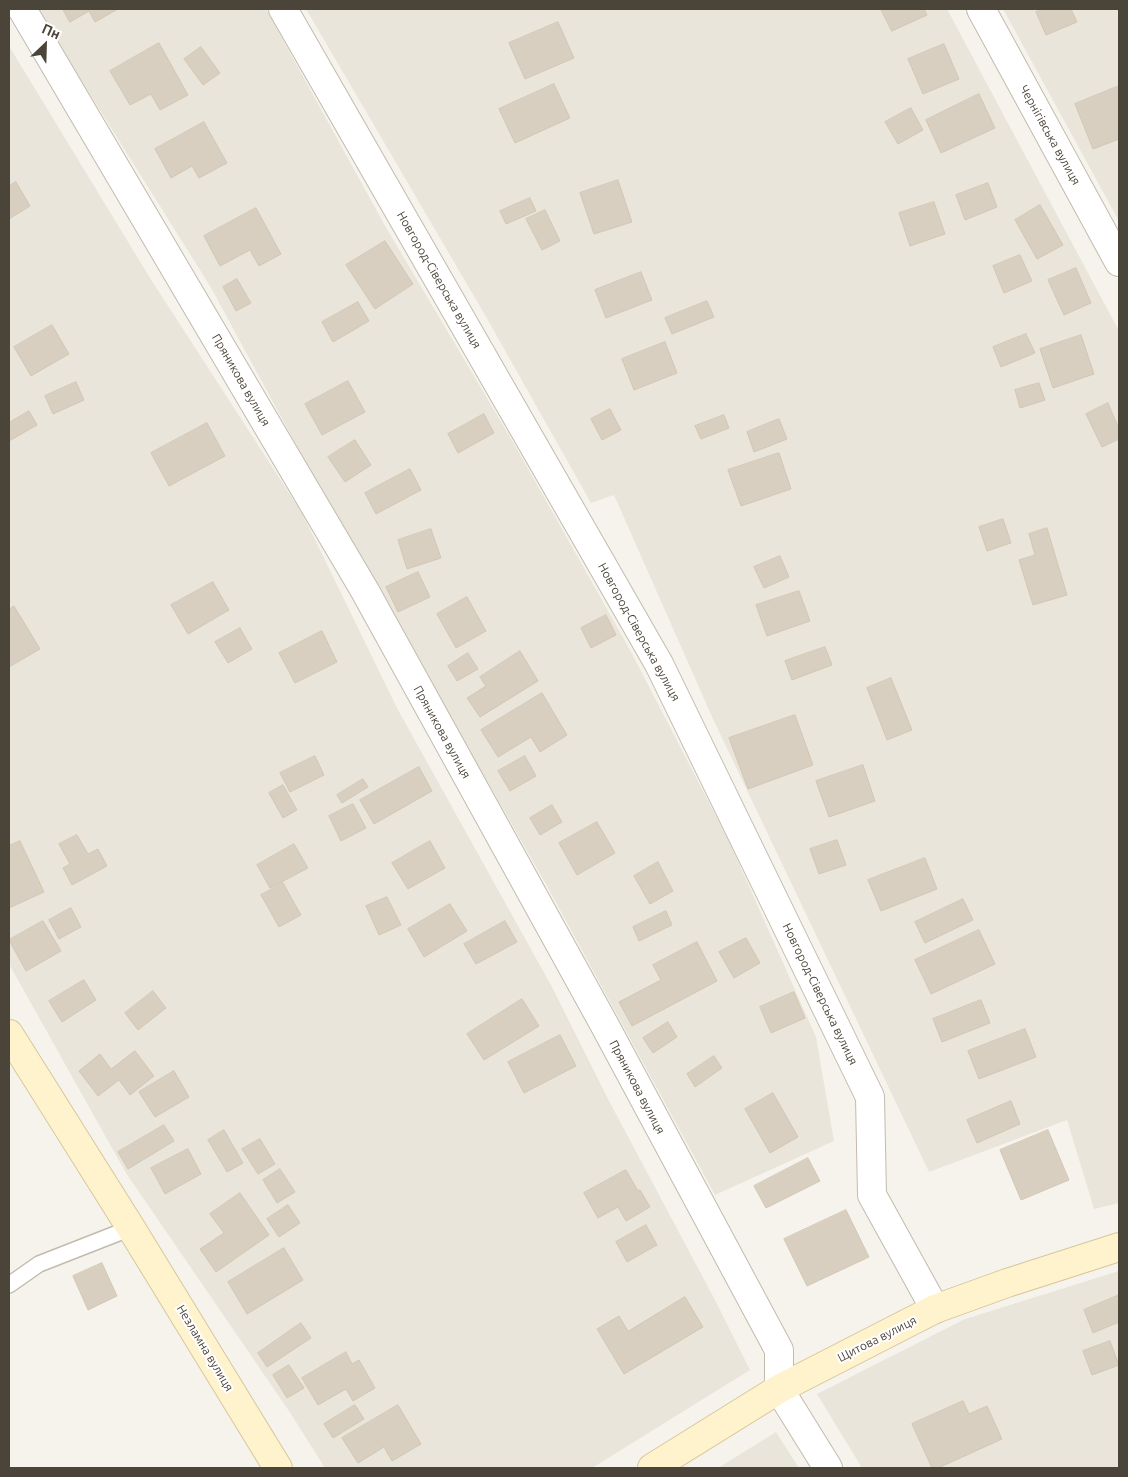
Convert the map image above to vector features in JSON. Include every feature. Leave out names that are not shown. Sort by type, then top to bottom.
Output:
[{"type":"street","name":"Пряникова вулиця","points":[[22,9],[365,591],[599,1016],[779,1350],[779,1389]]},
{"type":"street","name":"Новгород-Сіверська вулиця","points":[[283,9],[659,664],[870,1097],[872,1195],[935,1309]]},
{"type":"street","name":"Чернігівська вулиця","points":[[981,9],[1119,262]]},
{"type":"street","name":"Незламна вулиця","points":[[9,1034],[278,1468]]},
{"type":"street","name":"Щитова вулиця","points":[[652,1468],[779,1389],[935,1309],[1007,1283],[1119,1247]]},
{"type":"street","points":[[779,1389],[828,1468]]},
{"type":"lane","points":[[9,1285],[39,1264],[131,1228]]},
{"type":"shaded area","points":[[39,9],[266,9],[384,224],[513,442],[629,648],[729,841],[816,1037],[834,1141],[715,1195],[547,886],[318,485],[210,286],[81,80]]},
{"type":"shaded area","points":[[306,9],[947,9],[1119,331],[1119,1203],[1094,1209],[1067,1120],[929,1172],[713,719],[614,495],[591,503],[485,315]]},
{"type":"shaded area","points":[[1003,9],[1119,9],[1119,221]]},
{"type":"shaded area","points":[[9,46],[150,278],[302,513],[397,708],[552,987],[608,1099],[714,1298],[750,1370],[592,1468],[325,1468],[289,1411],[126,1173],[9,964]]},
{"type":"shaded area","points":[[1119,1271],[1119,1468],[862,1468],[817,1394],[965,1319]]},
{"type":"shaded area","points":[[776,1432],[799,1468],[718,1468]]},
{"type":"building","points":[[63,9],[118,9],[95,22],[89,11],[70,22]]},
{"type":"building","points":[[881,9],[924,9],[927,15],[892,31]]},
{"type":"building","points":[[1043,9],[1071,9],[1077,22],[1046,35],[1036,12]]},
{"type":"building","points":[[558,22],[574,58],[525,79],[509,43]]},
{"type":"building","points":[[159,43],[188,95],[160,110],[151,94],[130,105],[110,71]]},
{"type":"building","points":[[944,44],[959,79],[923,94],[908,59]]},
{"type":"building","points":[[201,47],[220,73],[203,85],[184,59]]},
{"type":"building","points":[[554,84],[570,118],[515,143],[499,109]]},
{"type":"building","points":[[1119,86],[1119,139],[1093,149],[1075,104]]},
{"type":"building","points":[[979,94],[995,128],[941,153],[926,120]]},
{"type":"building","points":[[911,108],[923,130],[898,144],[885,122]]},
{"type":"building","points":[[204,122],[227,163],[199,178],[192,166],[171,178],[155,149]]},
{"type":"building","points":[[618,180],[632,222],[594,234],[580,193]]},
{"type":"building","points":[[16,182],[30,206],[9,219],[9,186]]},
{"type":"building","points":[[988,183],[997,207],[965,220],[956,195]]},
{"type":"building","points":[[530,198],[536,211],[506,224],[500,211]]},
{"type":"building","points":[[934,202],[945,234],[910,246],[899,213]]},
{"type":"building","points":[[1040,205],[1063,245],[1037,259],[1015,220]]},
{"type":"building","points":[[256,208],[281,254],[259,266],[250,250],[220,266],[204,236]]},
{"type":"building","points":[[545,210],[560,241],[542,250],[526,219]]},
{"type":"building","points":[[385,241],[413,284],[375,309],[346,265]]},
{"type":"building","points":[[1020,255],[1032,281],[1004,293],[993,266]]},
{"type":"building","points":[[1076,268],[1091,303],[1064,315],[1048,280]]},
{"type":"building","points":[[641,272],[652,300],[606,318],[595,290]]},
{"type":"building","points":[[237,279],[251,303],[236,311],[223,287]]},
{"type":"building","points":[[707,301],[714,317],[672,334],[665,318]]},
{"type":"building","points":[[358,302],[369,321],[333,342],[322,322]]},
{"type":"building","points":[[52,325],[69,354],[31,376],[14,347]]},
{"type":"building","points":[[1026,334],[1035,353],[1001,367],[993,347]]},
{"type":"building","points":[[1081,335],[1094,374],[1053,388],[1040,349]]},
{"type":"building","points":[[665,342],[677,373],[634,390],[622,359]]},
{"type":"building","points":[[348,381],[365,412],[322,435],[305,404]]},
{"type":"building","points":[[76,382],[84,400],[53,414],[45,396]]},
{"type":"building","points":[[1039,383],[1045,400],[1020,408],[1015,390]]},
{"type":"building","points":[[1108,403],[1119,429],[1119,439],[1102,447],[1086,414]]},
{"type":"building","points":[[610,409],[621,430],[602,440],[591,419]]},
{"type":"building","points":[[29,411],[37,425],[9,441],[9,423]]},
{"type":"building","points":[[484,414],[494,433],[458,453],[448,434]]},
{"type":"building","points":[[724,415],[729,428],[701,439],[695,426]]},
{"type":"building","points":[[779,419],[787,439],[754,452],[747,432]]},
{"type":"building","points":[[207,423],[225,456],[169,486],[151,453]]},
{"type":"building","points":[[355,440],[371,465],[345,482],[328,457]]},
{"type":"building","points":[[779,453],[791,489],[741,506],[728,470]]},
{"type":"building","points":[[410,469],[421,490],[376,514],[365,493]]},
{"type":"building","points":[[1003,519],[1011,543],[987,551],[979,527]]},
{"type":"building","points":[[1047,528],[1067,595],[1033,605],[1019,560],[1035,555],[1029,534]]},
{"type":"building","points":[[431,529],[441,558],[407,569],[398,540]]},
{"type":"building","points":[[780,556],[789,577],[764,588],[754,567]]},
{"type":"building","points":[[418,572],[430,597],[398,612],[386,587]]},
{"type":"building","points":[[213,582],[229,610],[188,634],[171,605]]},
{"type":"building","points":[[799,591],[810,621],[767,636],[756,605]]},
{"type":"building","points":[[467,597],[486,631],[456,648],[437,614]]},
{"type":"building","points":[[14,606],[40,649],[9,667],[9,610]]},
{"type":"building","points":[[606,615],[616,635],[591,648],[581,628]]},
{"type":"building","points":[[240,628],[252,649],[228,663],[215,642]]},
{"type":"building","points":[[322,631],[337,662],[295,683],[279,653]]},
{"type":"building","points":[[825,647],[832,665],[792,680],[785,661]]},
{"type":"building","points":[[520,651],[538,681],[480,717],[467,698],[486,686],[480,677]]},
{"type":"building","points":[[468,653],[478,669],[457,681],[448,666]]},
{"type":"building","points":[[891,678],[912,730],[887,740],[867,688]]},
{"type":"building","points":[[542,693],[567,735],[540,752],[531,737],[498,757],[481,730]]},
{"type":"building","points":[[795,715],[813,765],[748,789],[729,738]]},
{"type":"building","points":[[315,756],[324,775],[290,792],[280,773]]},
{"type":"building","points":[[525,756],[536,776],[510,791],[498,771]]},
{"type":"building","points":[[863,765],[875,801],[829,817],[816,781]]},
{"type":"building","points":[[419,767],[432,791],[374,824],[360,800]]},
{"type":"building","points":[[363,779],[368,787],[342,803],[337,795]]},
{"type":"building","points":[[283,785],[297,810],[283,818],[269,793]]},
{"type":"building","points":[[353,804],[366,828],[341,841],[329,816]]},
{"type":"building","points":[[552,805],[562,822],[540,835],[530,818]]},
{"type":"building","points":[[597,822],[615,853],[577,875],[559,843]]},
{"type":"building","points":[[77,835],[88,854],[98,849],[107,866],[72,885],[63,868],[70,864],[59,844]]},
{"type":"building","points":[[837,840],[846,865],[819,874],[810,849]]},
{"type":"building","points":[[20,841],[44,892],[9,908],[9,846]]},
{"type":"building","points":[[430,841],[445,868],[408,889],[392,863]]},
{"type":"building","points":[[294,844],[308,868],[270,888],[257,865]]},
{"type":"building","points":[[925,858],[937,889],[881,911],[868,880]]},
{"type":"building","points":[[658,862],[673,891],[650,904],[634,876]]},
{"type":"building","points":[[283,883],[301,915],[279,927],[261,895]]},
{"type":"building","points":[[387,897],[401,925],[379,935],[366,906]]},
{"type":"building","points":[[963,899],[973,920],[925,943],[915,922]]},
{"type":"building","points":[[450,904],[467,931],[424,957],[408,929]]},
{"type":"building","points":[[71,908],[81,927],[59,939],[49,920]]},
{"type":"building","points":[[666,911],[672,925],[639,941],[633,927]]},
{"type":"building","points":[[43,921],[61,951],[26,971],[9,940]]},
{"type":"building","points":[[505,921],[517,942],[476,964],[464,944]]},
{"type":"building","points":[[979,930],[995,964],[931,994],[915,960]]},
{"type":"building","points":[[746,938],[760,963],[734,978],[719,952]]},
{"type":"building","points":[[697,942],[717,981],[632,1026],[619,1002],[661,980],[653,965]]},
{"type":"building","points":[[84,980],[96,1000],[62,1022],[49,1001]]},
{"type":"building","points":[[153,991],[166,1008],[138,1030],[125,1013]]},
{"type":"building","points":[[794,992],[805,1018],[771,1033],[760,1007]]},
{"type":"building","points":[[522,999],[539,1026],[484,1060],[467,1034]]},
{"type":"building","points":[[981,1000],[990,1023],[942,1042],[933,1019]]},
{"type":"building","points":[[668,1022],[677,1037],[653,1053],[643,1038]]},
{"type":"building","points":[[1025,1029],[1036,1057],[979,1079],[968,1051]]},
{"type":"building","points":[[560,1035],[576,1066],[524,1093],[508,1062]]},
{"type":"building","points":[[135,1051],[154,1076],[130,1095],[119,1080],[98,1096],[79,1071],[100,1054],[111,1069]]},
{"type":"building","points":[[714,1056],[722,1068],[695,1087],[687,1074]]},
{"type":"building","points":[[174,1071],[189,1097],[155,1117],[139,1092]]},
{"type":"building","points":[[773,1093],[798,1137],[770,1153],[745,1109]]},
{"type":"building","points":[[1011,1101],[1020,1124],[977,1143],[967,1120]]},
{"type":"building","points":[[164,1125],[174,1141],[128,1169],[118,1152]]},
{"type":"building","points":[[224,1130],[243,1163],[227,1172],[208,1140]]},
{"type":"building","points":[[1048,1130],[1069,1180],[1021,1200],[1000,1150]]},
{"type":"building","points":[[260,1139],[275,1164],[258,1174],[242,1149]]},
{"type":"building","points":[[188,1149],[201,1174],[165,1194],[151,1168]]},
{"type":"building","points":[[808,1158],[820,1181],[766,1208],[754,1186]]},
{"type":"building","points":[[280,1169],[295,1192],[277,1203],[263,1180]]},
{"type":"building","points":[[626,1170],[650,1207],[626,1221],[618,1207],[598,1218],[584,1193]]},
{"type":"building","points":[[240,1193],[269,1235],[216,1272],[200,1249],[224,1233],[210,1214]]},
{"type":"building","points":[[288,1205],[300,1223],[279,1237],[267,1219]]},
{"type":"building","points":[[846,1210],[869,1257],[807,1286],[784,1239]]},
{"type":"building","points":[[646,1225],[657,1245],[627,1262],[616,1242]]},
{"type":"building","points":[[284,1248],[303,1280],[247,1314],[228,1282]]},
{"type":"building","points":[[102,1263],[117,1296],[88,1310],[73,1276]]},
{"type":"building","points":[[1119,1295],[1119,1322],[1093,1333],[1084,1310]]},
{"type":"building","points":[[685,1297],[703,1327],[624,1374],[597,1329],[619,1316],[628,1331]]},
{"type":"building","points":[[301,1323],[311,1338],[267,1367],[258,1353]]},
{"type":"building","points":[[1110,1341],[1119,1365],[1092,1375],[1083,1351]]},
{"type":"building","points":[[346,1352],[352,1364],[359,1360],[375,1388],[353,1401],[346,1389],[318,1405],[302,1378]]},
{"type":"building","points":[[289,1365],[304,1388],[287,1398],[273,1375]]},
{"type":"building","points":[[963,1401],[969,1414],[987,1406],[1002,1439],[938,1468],[932,1468],[912,1424]]},
{"type":"building","points":[[355,1405],[364,1419],[333,1438],[324,1424]]},
{"type":"building","points":[[398,1405],[421,1444],[392,1461],[384,1447],[358,1463],[342,1438]]}]
